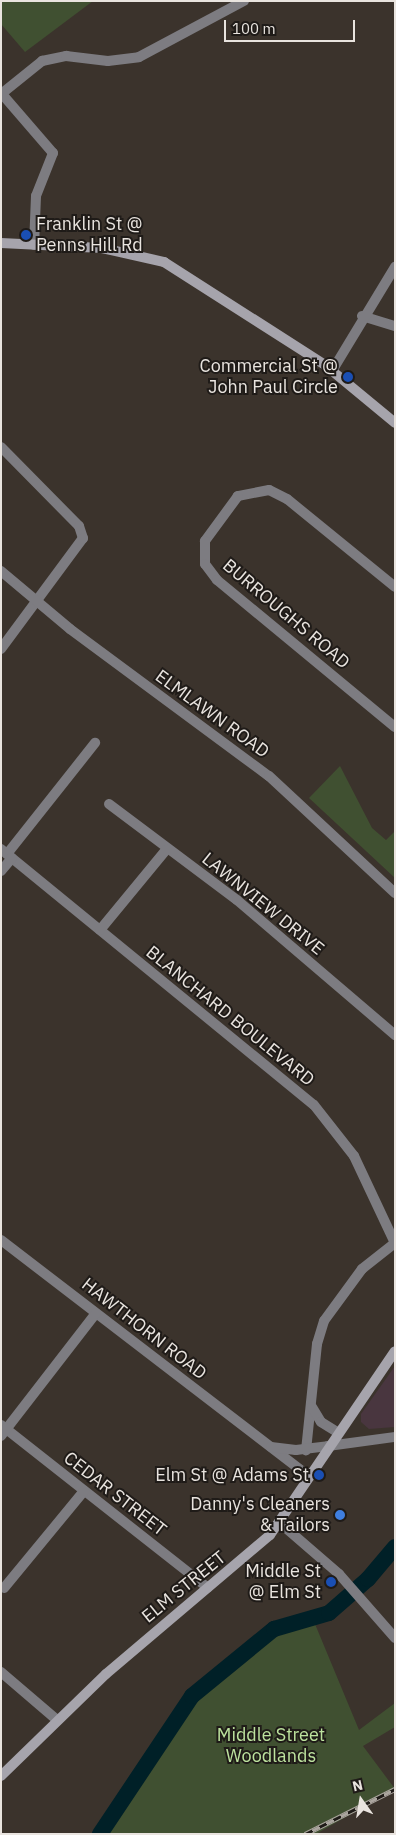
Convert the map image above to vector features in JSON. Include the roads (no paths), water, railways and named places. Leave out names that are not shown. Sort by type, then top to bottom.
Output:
[{"type":"main road","points":[[1,243],[75,246],[128,252],[164,262],[332,370],[395,422]]},
{"type":"main road","name":"ELM STREET","points":[[1,1776],[57,1720],[280,1523],[337,1432],[395,1351]]},
{"type":"street","points":[[34,245],[36,196],[53,154],[2,94],[48,59],[138,57],[244,1]]},
{"type":"street","points":[[332,370],[362,316],[395,267]]},
{"type":"street","points":[[362,316],[395,326]]},
{"type":"street","points":[[1,447],[83,535],[37,602],[1,649]]},
{"type":"street","name":"BURROUGHS ROAD","points":[[395,587],[287,499],[269,490],[254,490],[238,496],[205,541],[205,564],[216,580],[395,727]]},
{"type":"street","name":"ELMLAWN ROAD","points":[[1,571],[37,602],[269,776],[395,893]]},
{"type":"street","points":[[1,871],[7,854],[95,743]]},
{"type":"street","name":"LAWNVIEW DRIVE","points":[[109,804],[166,850],[237,900],[395,1035]]},
{"type":"street","points":[[100,930],[166,850]]},
{"type":"street","name":"BLANCHARD BOULEVARD","points":[[7,854],[326,1117],[351,1150],[395,1243]]},
{"type":"street","name":"HAWTHORN ROAD","points":[[1,1240],[266,1445],[309,1476]]},
{"type":"street","points":[[306,1450],[317,1344],[326,1316],[362,1269],[395,1243]]},
{"type":"street","points":[[3,1430],[96,1313]]},
{"type":"street","points":[[312,1406],[318,1419],[337,1432]]},
{"type":"street","name":"CEDAR STREET","points":[[3,1430],[208,1588]]},
{"type":"street","points":[[266,1445],[306,1450],[395,1436]]},
{"type":"street","points":[[4,1588],[84,1491]]},
{"type":"street","points":[[280,1523],[350,1587],[395,1638]]},
{"type":"street","points":[[1,1672],[57,1720]]},
{"type":"waterway","points":[[100,1834],[192,1696],[274,1629],[329,1613],[368,1579],[395,1547]]},
{"type":"railway","points":[[305,1834],[395,1789]]},
{"type":"place","name":"Franklin St @ Penns Hill Rd","points":[[26,235]]},
{"type":"place","name":"Commercial St @ John Paul Circle","points":[[348,377]]},
{"type":"place","name":"Elm St @ Adams St","points":[[319,1475]]},
{"type":"place","name":"Danny's Cleaners & Tailors","points":[[340,1515]]},
{"type":"place","name":"Middle St @ Elm St","points":[[331,1582]]},
{"type":"park label","name":"Middle Street Woodlands","points":[[271,1746]]}]
